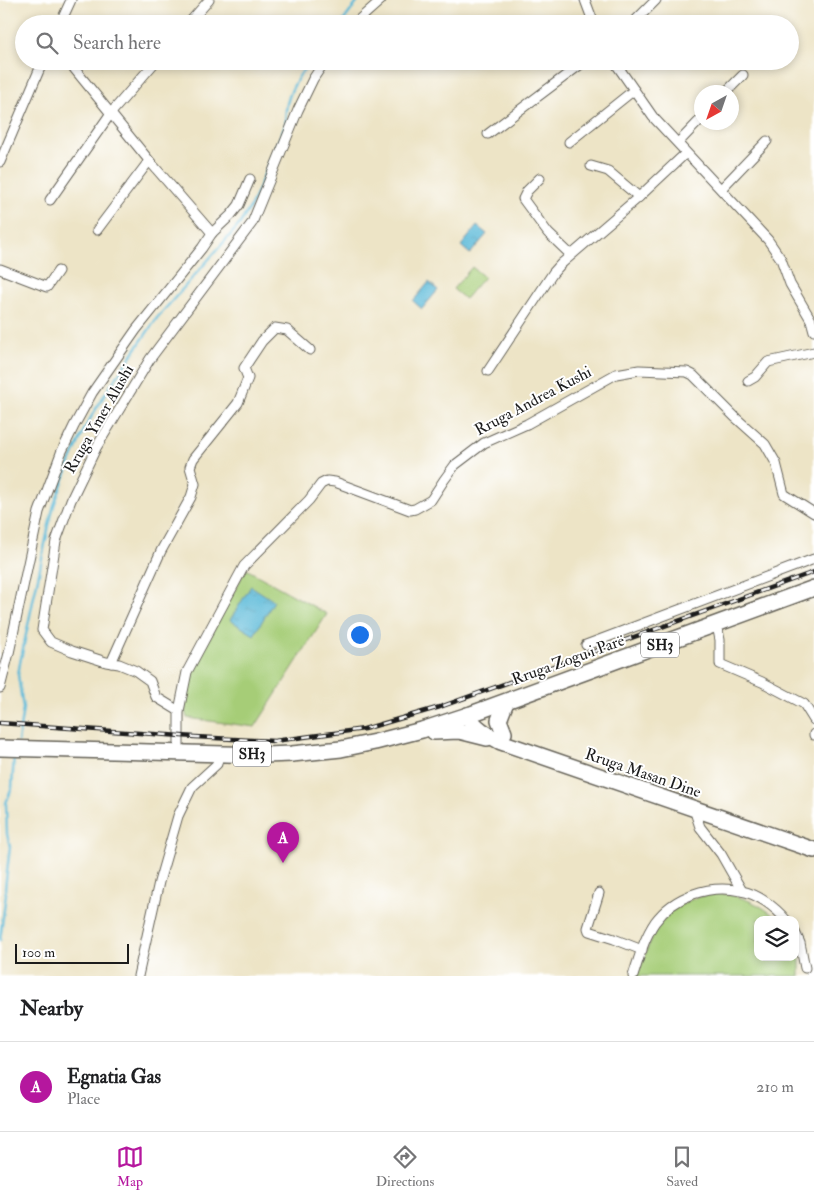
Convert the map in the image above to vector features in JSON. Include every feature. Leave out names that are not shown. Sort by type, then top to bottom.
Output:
[{"type":"main road","name":"Rruga Zogu i Parë","points":[[471,714],[814,588]]},
{"type":"main road","points":[[422,730],[469,733],[503,738],[499,720],[506,702]]},
{"type":"main road","name":"SH3","points":[[0,748],[264,755],[316,752],[375,742],[422,730],[471,714]]},
{"type":"main road","name":"Rruga Masan Dine","points":[[471,714],[503,738],[698,810],[814,850]]},
{"type":"main road","name":"Rruga Masan Dine","points":[[503,738],[814,841]]},
{"type":"street","points":[[64,15],[71,0]]},
{"type":"street","points":[[196,15],[209,0]]},
{"type":"street","points":[[364,15],[380,0]]},
{"type":"street","points":[[585,0],[591,15]]},
{"type":"street","points":[[641,15],[656,0]]},
{"type":"street","points":[[0,162],[39,70]]},
{"type":"street","points":[[75,70],[149,161],[212,233]]},
{"type":"street","points":[[50,200],[111,113],[148,70]]},
{"type":"street","name":"Rruga Ymer Alushi","points":[[179,711],[156,696],[150,681],[136,671],[119,664],[72,651],[51,642],[42,630],[56,541],[71,500],[96,448],[114,417],[150,359],[252,223],[298,110],[319,70]]},
{"type":"street","points":[[488,134],[574,70]]},
{"type":"street","points":[[620,70],[653,117],[778,252],[790,284],[814,331]]},
{"type":"street","points":[[733,85],[743,75]]},
{"type":"street","points":[[569,142],[634,90]]},
{"type":"street","points":[[678,143],[694,126]]},
{"type":"street","points":[[720,189],[767,141]]},
{"type":"street","points":[[488,371],[553,273],[686,153]]},
{"type":"street","points":[[97,230],[149,161]]},
{"type":"street","points":[[591,166],[608,171],[639,197]]},
{"type":"street","points":[[540,178],[527,191],[522,200],[548,233],[571,255]]},
{"type":"street","points":[[0,688],[3,666],[39,512],[61,453],[92,393],[136,330],[212,233],[231,216],[239,205],[250,179]]},
{"type":"street","points":[[0,269],[47,286],[58,271]]},
{"type":"street","points":[[111,663],[161,551],[191,497],[195,484],[190,467],[193,459],[238,403],[246,387],[248,378],[244,368],[262,341],[275,328],[287,330],[310,350]]},
{"type":"street","points":[[748,381],[755,377],[768,362],[814,352]]},
{"type":"street","name":"Rruga Andrea Kushi","points":[[179,711],[187,672],[244,566],[308,500],[320,484],[327,481],[335,482],[410,510],[415,509],[431,500],[455,465],[484,443],[527,424],[616,374],[639,370],[687,372],[693,375],[765,444],[776,463],[784,494],[814,513]]},
{"type":"street","points":[[586,645],[814,559]]},
{"type":"street","points":[[717,625],[720,640],[720,664],[762,682],[804,704],[814,720]]},
{"type":"street","points":[[179,711],[179,753]]},
{"type":"street","points":[[138,976],[159,882],[178,816],[192,787],[217,764],[219,754]]},
{"type":"street","points":[[698,810],[696,815],[700,827],[721,854],[742,891]]},
{"type":"street","points":[[633,976],[654,924],[661,914],[678,900],[688,895],[708,890],[742,891],[767,903],[782,916]]},
{"type":"street","points":[[599,893],[588,928],[589,931],[642,950]]},
{"type":"street","points":[[799,941],[805,968]]},
{"type":"green space","points":[[472,267],[484,277],[465,299],[453,289]]},
{"type":"green space","points":[[246,569],[327,614],[255,727],[187,718],[185,711],[190,674]]},
{"type":"green space","points":[[718,893],[736,896],[765,909],[774,916],[754,916],[754,961],[799,961],[799,956],[800,976],[637,976],[649,944],[663,919],[684,903],[699,897]]},
{"type":"water","points":[[477,226],[487,234],[470,254],[461,246]]},
{"type":"water","points":[[429,282],[438,290],[422,309],[413,301]]},
{"type":"water","points":[[251,586],[274,601],[254,635],[230,620]]},
{"type":"waterway","points":[[348,15],[359,0]]},
{"type":"waterway","points":[[18,742],[23,708],[18,675],[20,663],[54,505],[71,460],[86,426],[103,397],[157,318],[239,225],[251,206],[286,123],[287,106],[292,90],[304,70]]},
{"type":"waterway","points":[[0,940],[10,847],[7,834],[6,803],[12,788],[14,755]]},
{"type":"railway","points":[[0,723],[274,741],[364,729],[440,707],[814,572]]},
{"type":"place","name":"Egnatia Gas","points":[[283,863]]}]
